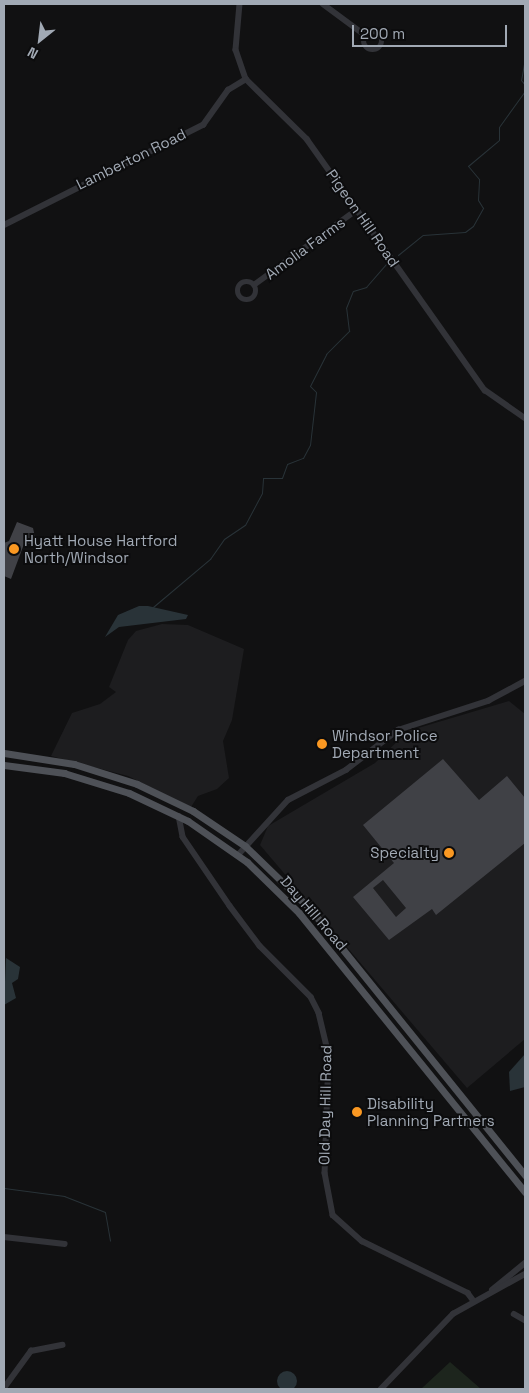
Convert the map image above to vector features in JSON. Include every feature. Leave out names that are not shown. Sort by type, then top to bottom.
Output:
[{"type":"main road","name":"Day Hill Road","points":[[4,753],[66,762],[125,780],[185,806],[245,846],[306,905],[525,1175]]},
{"type":"main road","points":[[64,773],[66,762]]},
{"type":"main road","name":"Day Hill Road","points":[[4,765],[64,773],[121,790],[179,816],[238,855],[288,901],[525,1192]]},
{"type":"main road","points":[[121,790],[125,780]]},
{"type":"main road","points":[[385,1019],[394,1013]]},
{"type":"main road","points":[[446,1094],[454,1087]]},
{"type":"street","name":"Pigeon Hill Road","points":[[240,4],[236,50],[246,79],[307,139],[355,211],[485,390],[525,418]]},
{"type":"street","points":[[323,4],[365,35]]},
{"type":"street","name":"Lamberton Road","points":[[4,225],[203,125],[228,90],[246,79]]},
{"type":"street","name":"Amolia Farms","points":[[254,285],[355,211]]},
{"type":"street","points":[[238,855],[288,800],[348,768],[408,724],[488,701],[525,681]]},
{"type":"street","name":"Old Day Hill Road","points":[[179,816],[183,836],[235,912],[260,946],[311,997],[319,1013],[329,1055],[325,1173],[333,1215],[362,1241],[468,1293],[473,1300]]},
{"type":"street","points":[[4,1237],[64,1244]]},
{"type":"street","points":[[492,1290],[525,1263]]},
{"type":"street","points":[[381,1389],[433,1330],[473,1300],[525,1274]]},
{"type":"street","points":[[514,1314],[525,1320]]},
{"type":"street","points":[[4,1388],[31,1351],[62,1345]]},
{"type":"shaded area","points":[[139,606],[148,606],[188,615],[186,619],[119,627],[105,637],[118,615]]},
{"type":"shaded area","points":[[162,624],[188,625],[244,649],[232,720],[223,741],[229,778],[217,789],[198,796],[191,807],[128,776],[51,756],[72,713],[100,704],[116,692],[109,687],[128,640],[136,631]]},
{"type":"shaded area","points":[[509,701],[525,714],[525,1039],[467,1088],[260,845],[268,826],[375,763],[408,731]]},
{"type":"shaded area","points":[[6,958],[20,967],[18,979],[12,983],[16,998],[4,1005]]},
{"type":"shaded area","points":[[525,1054],[525,1087],[510,1091],[509,1072]]},
{"type":"shaded area","points":[[450,1362],[481,1389],[421,1389]]},
{"type":"shaded area","points":[[287,1371],[294,1374],[297,1381],[294,1388],[287,1391],[280,1388],[277,1381],[280,1374]]},
{"type":"building","name":"Hyatt House Hartford North/Windsor","points":[[17,522],[33,528],[35,537],[32,544],[24,544],[11,579],[4,576],[4,543],[9,541]]},
{"type":"building","name":"Specialty","points":[[443,759],[479,800],[507,776],[525,798],[525,843],[436,915],[432,909],[389,940],[353,897],[394,863],[363,825]],"holes":[[[383,880],[406,908],[396,917],[373,888]]]},
{"type":"waterway","points":[[525,58],[521,80],[525,85]]},
{"type":"waterway","points":[[398,255],[423,235],[465,232],[473,226],[483,208],[478,200],[479,179],[468,166],[499,140],[499,127],[525,91]]},
{"type":"waterway","points":[[153,607],[210,559],[224,539],[245,525],[262,493],[263,478],[282,478],[287,464],[303,458],[310,445],[316,392],[310,386],[326,354],[349,331],[346,308],[353,291],[366,287],[387,263]]},
{"type":"waterway","points":[[4,1188],[64,1196],[105,1212],[110,1241]]},
{"type":"place","name":"Hyatt House Hartford North/Windsor","points":[[14,549]]},
{"type":"place","name":"Windsor Police Department","points":[[322,744]]},
{"type":"place","name":"Specialty","points":[[449,853]]},
{"type":"place","name":"Disability Planning Partners","points":[[357,1112]]}]
